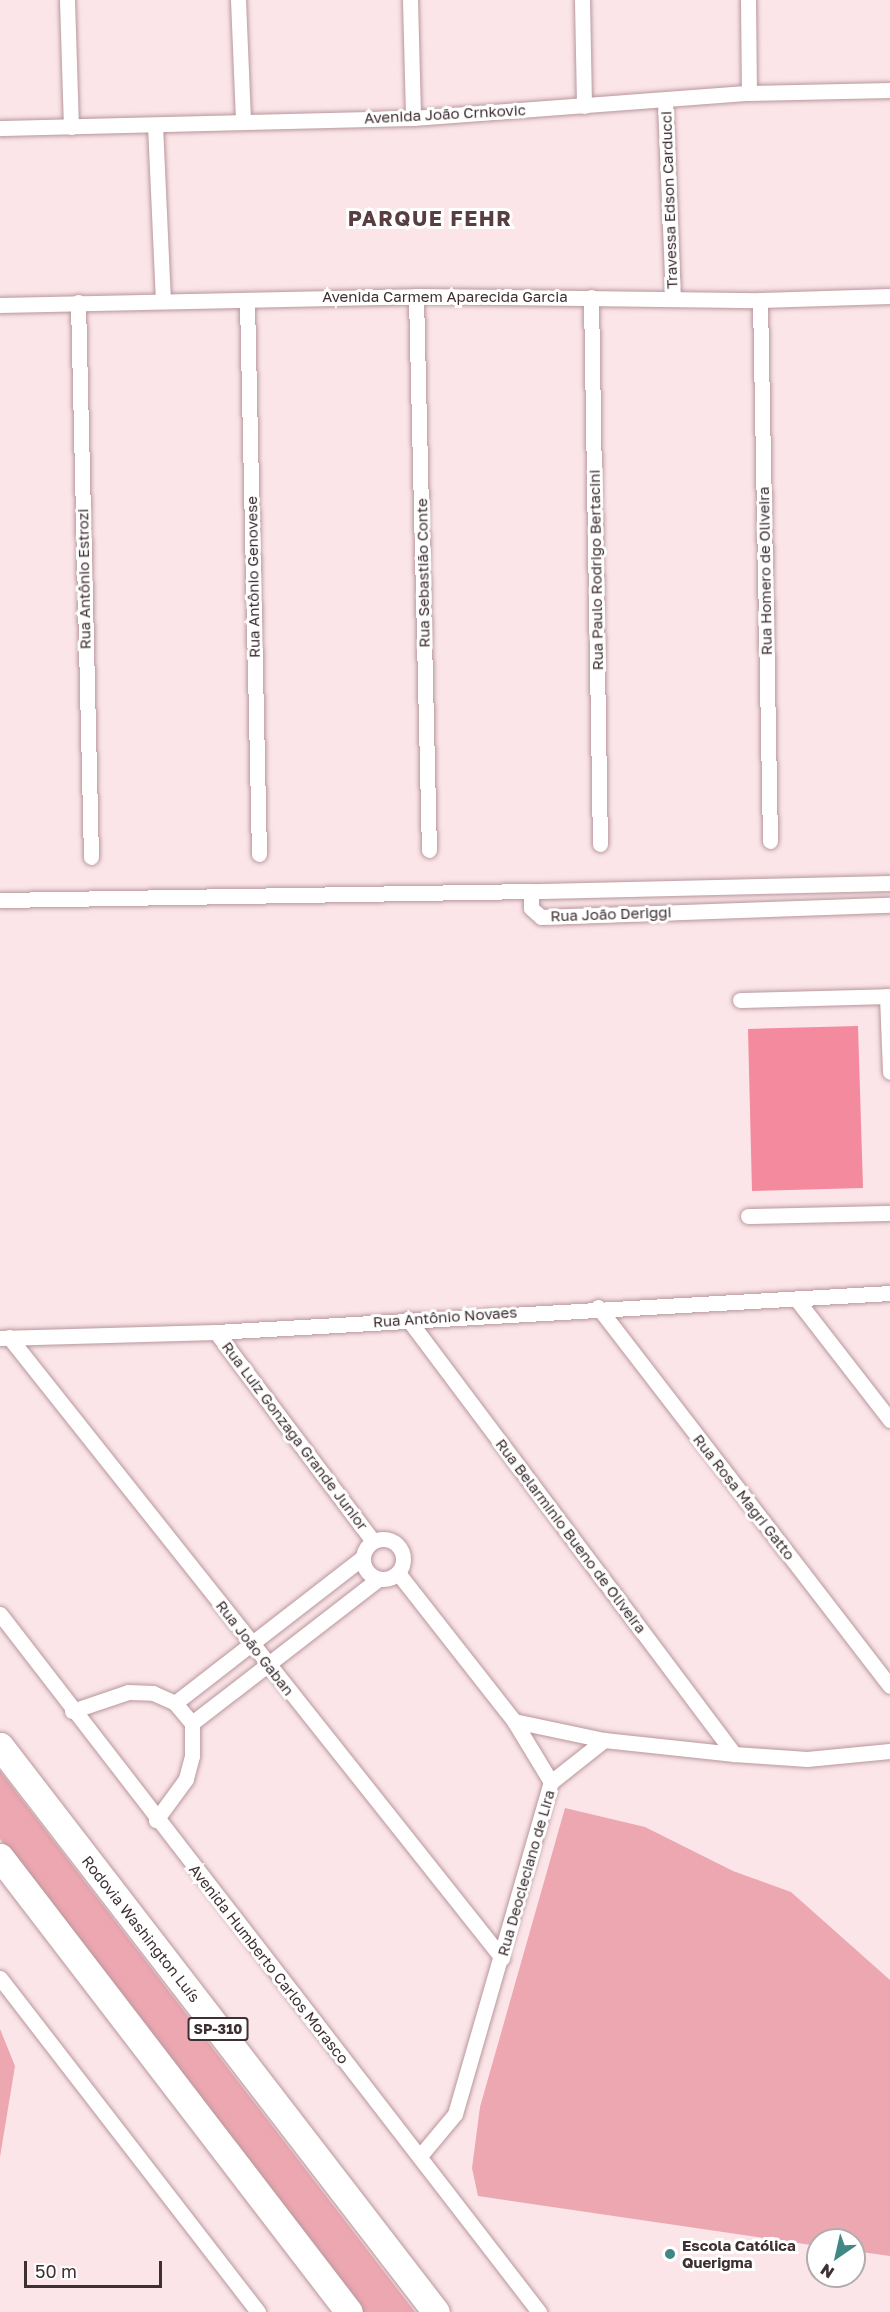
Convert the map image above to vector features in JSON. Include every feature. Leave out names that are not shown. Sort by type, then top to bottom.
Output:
[{"type":"highway","name":"Rodovia Washington Luís","points":[[0,1746],[436,2312]]},
{"type":"highway","points":[[0,1857],[349,2312]]},
{"type":"street","points":[[67,0],[71,127]]},
{"type":"street","points":[[238,0],[243,121]]},
{"type":"street","points":[[410,0],[413,118]]},
{"type":"street","points":[[582,0],[584,106]]},
{"type":"street","points":[[748,0],[749,93]]},
{"type":"street","name":"Avenida João Crnkovic","points":[[0,128],[413,118],[665,102],[749,93],[890,90]]},
{"type":"street","name":"Travessa Edson Carducci","points":[[665,102],[673,298]]},
{"type":"street","points":[[155,125],[163,300]]},
{"type":"street","name":"Avenida Carmem Aparecida Garcia","points":[[0,305],[416,296],[760,300],[890,296]]},
{"type":"street","name":"Rua Sebastião Conte","points":[[416,296],[429,850]]},
{"type":"street","name":"Rua Paulo Rodrigo Bertacini","points":[[591,297],[600,844]]},
{"type":"street","name":"Rua Antônio Genovese","points":[[247,300],[259,854]]},
{"type":"street","name":"Rua Homero de Oliveira","points":[[760,300],[770,841]]},
{"type":"street","name":"Rua Antônio Estrozi","points":[[78,302],[91,857]]},
{"type":"street","name":"Rua João Deriggi","points":[[890,883],[531,891],[531,908],[541,917],[890,905]]},
{"type":"street","points":[[0,900],[531,891]]},
{"type":"street","points":[[740,1000],[889,996],[890,1072]]},
{"type":"street","points":[[748,1216],[890,1213]]},
{"type":"street","name":"Rua Antônio Novaes","points":[[5,1337],[216,1332],[598,1307],[797,1300],[890,1293]]},
{"type":"street","points":[[797,1300],[890,1420]]},
{"type":"street","name":"Rua Rosa Magri Gatto","points":[[598,1307],[890,1686]]},
{"type":"street","name":"Rua Belarminio Bueno de Oliveira","points":[[408,1319],[734,1754]]},
{"type":"street","name":"Rua Luiz Gonzaga Grande Junior","points":[[216,1332],[374,1541]]},
{"type":"street","name":"Rua João Gaban","points":[[5,1337],[502,1958]]},
{"type":"street","points":[[175,1703],[362,1558],[374,1541],[387,1539],[399,1547],[403,1560],[398,1573]]},
{"type":"street","points":[[362,1558],[366,1571],[378,1579]]},
{"type":"street","points":[[192,1723],[269,1666],[378,1579],[398,1573]]},
{"type":"street","points":[[398,1573],[514,1721],[551,1782]]},
{"type":"street","name":"Avenida Humberto Carlos Morasco","points":[[0,1614],[156,1820],[420,2156],[539,2312]]},
{"type":"street","points":[[72,1711],[128,1692],[153,1693],[175,1703],[192,1723],[192,1756],[186,1779],[156,1820]]},
{"type":"street","points":[[514,1721],[604,1740],[734,1754],[807,1759],[890,1751]]},
{"type":"street","name":"Rua Deocleciano de Lira","points":[[420,2156],[455,2114],[502,1958],[551,1782],[604,1740]]},
{"type":"street","points":[[0,1978],[258,2312]]},
{"type":"shaded area","points":[[0,1771],[415,2312],[361,2312],[0,1839]]},
{"type":"shaded area","points":[[565,1808],[645,1827],[733,1871],[791,1892],[890,1980],[890,2256],[866,2253],[866,2228],[806,2228],[806,2244],[478,2196],[472,2168],[480,2107]]},
{"type":"shaded area","points":[[0,2029],[15,2066],[0,2157]]},
{"type":"building","points":[[858,1026],[863,1188],[752,1191],[748,1029]]},
{"type":"place","name":"Escola Católica Querigma","points":[[670,2254]]},
{"type":"district","name":"PARQUE FEHR","points":[[430,218]]}]
